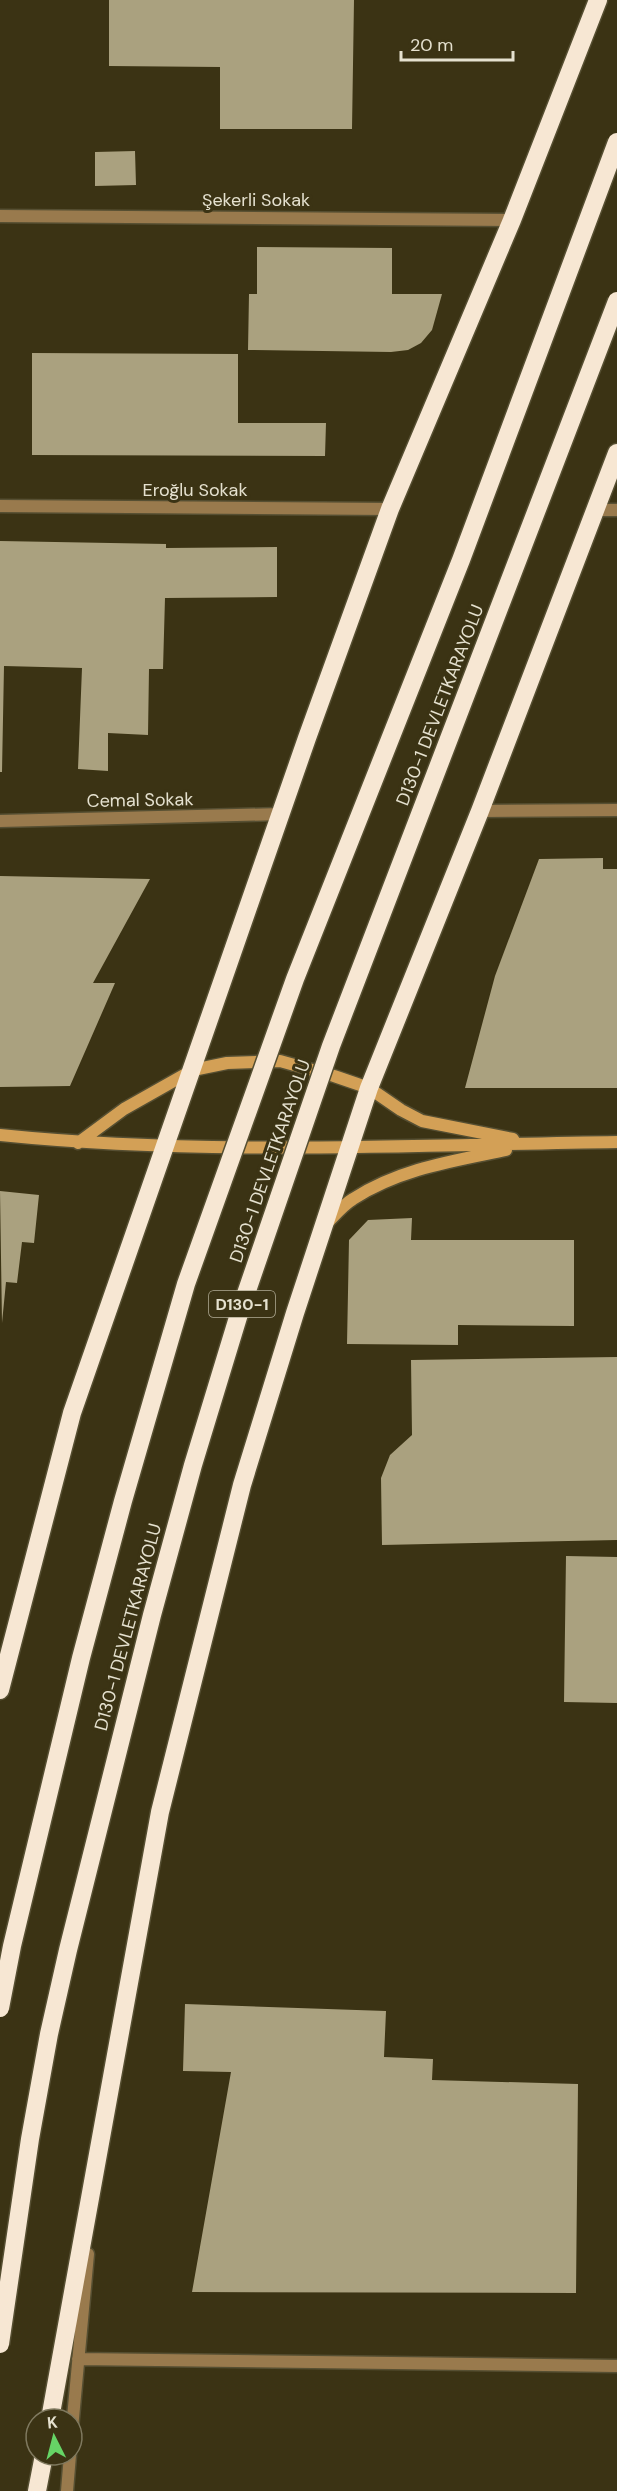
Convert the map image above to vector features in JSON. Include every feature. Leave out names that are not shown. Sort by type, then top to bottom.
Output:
[{"type":"highway","points":[[0,1690],[72,1413],[281,814],[390,509],[512,220],[598,0]]},
{"type":"highway","name":"D130-1 DEVLETKARAYOLU","points":[[0,2008],[12,1946],[84,1647],[123,1501],[186,1284],[295,979],[461,560],[617,142]]},
{"type":"highway","name":"D130-1 DEVLETKARAYOLU","points":[[0,2344],[30,2139],[65,1961],[152,1614],[229,1346],[332,1046],[617,301]]},
{"type":"highway","points":[[52,2407],[159,1812],[242,1485],[369,1088],[480,811],[617,453]]},
{"type":"highway","points":[[37,2491],[42,2467]]},
{"type":"street","name":"Şekerli Sokak","points":[[0,216],[512,220]]},
{"type":"street","name":"Eroğlu Sokak","points":[[0,506],[390,509]]},
{"type":"street","points":[[594,510],[617,510]]},
{"type":"street","points":[[480,811],[617,810]]},
{"type":"street","name":"Cemal Sokak","points":[[0,821],[281,814]]},
{"type":"street","points":[[78,1143],[124,1109],[193,1070],[228,1064],[280,1061],[369,1088],[401,1110],[423,1121],[539,1143]]},
{"type":"street","points":[[0,1135],[78,1143],[166,1147],[351,1148],[617,1142]]},
{"type":"street","points":[[323,1226],[351,1200],[389,1180],[430,1166],[539,1143]]},
{"type":"street","points":[[74,2407],[97,2160]]},
{"type":"street","points":[[78,2359],[617,2366]]},
{"type":"street","points":[[67,2491],[69,2467]]},
{"type":"building","points":[[109,0],[354,0],[352,129],[220,129],[220,67],[109,66]]},
{"type":"building","points":[[135,151],[136,185],[95,186],[95,152]]},
{"type":"building","points":[[257,247],[392,248],[392,294],[442,294],[432,330],[421,343],[408,350],[391,352],[248,350],[249,294],[257,294]]},
{"type":"building","points":[[32,353],[238,354],[238,423],[326,423],[325,456],[32,455]]},
{"type":"building","points":[[0,541],[166,544],[166,548],[277,547],[277,597],[165,598],[163,669],[149,669],[148,735],[108,733],[108,771],[78,769],[82,668],[4,666],[2,772],[0,772]]},
{"type":"building","points":[[603,858],[603,869],[617,869],[617,1088],[465,1088],[495,976],[539,859]]},
{"type":"building","points":[[0,876],[150,879],[93,983],[115,983],[70,1086],[0,1087]]},
{"type":"building","points":[[0,1191],[39,1195],[34,1243],[22,1242],[17,1283],[6,1282],[2,1323]]},
{"type":"building","points":[[412,1218],[411,1240],[574,1240],[574,1326],[458,1325],[458,1345],[347,1344],[349,1240],[368,1220]]},
{"type":"building","points":[[617,1357],[617,1540],[382,1545],[381,1478],[390,1455],[412,1435],[411,1360]]},
{"type":"building","points":[[566,1556],[617,1557],[617,1703],[564,1702]]},
{"type":"building","points":[[185,2004],[386,2011],[384,2057],[433,2059],[432,2080],[578,2084],[576,2293],[192,2292],[231,2072],[183,2071]]}]
